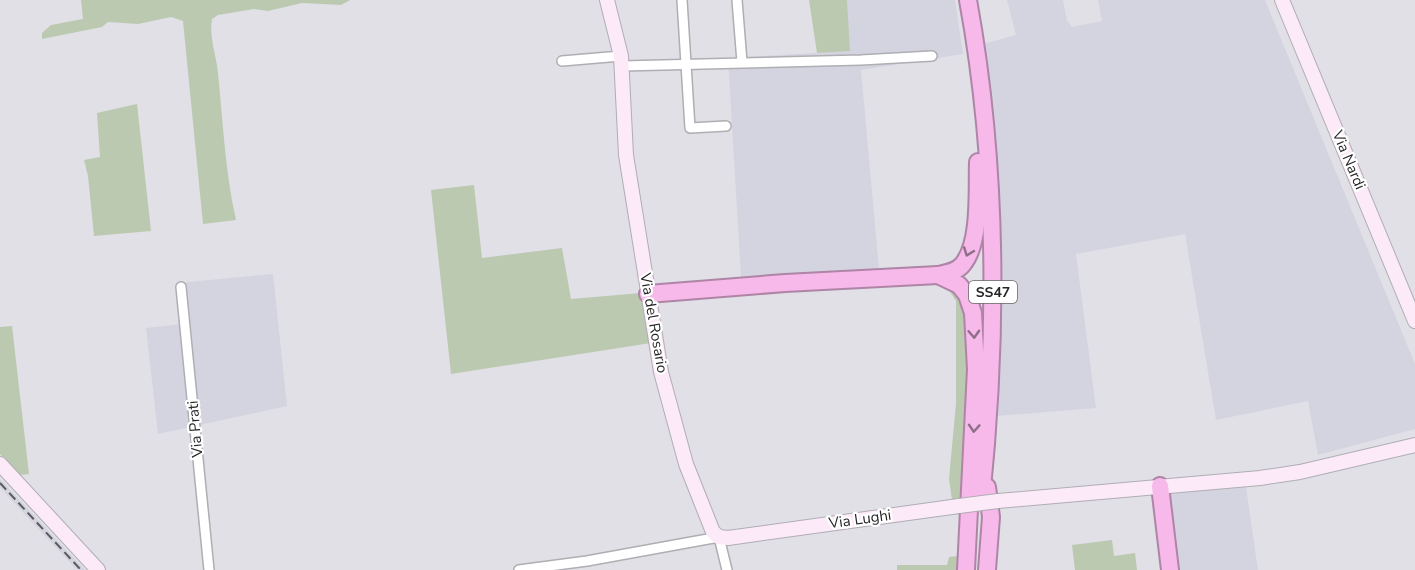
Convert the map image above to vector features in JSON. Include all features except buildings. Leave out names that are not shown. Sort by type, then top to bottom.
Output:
[{"type":"highway","name":"SS47","points":[[968,0],[983,117],[993,291],[991,380],[984,467],[986,504],[974,570]]},
{"type":"highway","points":[[648,294],[785,282],[938,275],[953,272],[963,265],[973,238],[983,117]]},
{"type":"highway","points":[[938,275],[959,285],[968,295],[973,313],[976,369],[966,570]]},
{"type":"highway","points":[[984,467],[992,518],[987,570]]},
{"type":"highway","points":[[1160,486],[1170,570]]},
{"type":"street","name":"Via del Rosario","points":[[607,0],[621,61],[626,155],[662,372],[686,464],[713,532],[719,537],[727,570]]},
{"type":"street","points":[[682,0],[690,128],[726,126]]},
{"type":"street","points":[[737,0],[742,62]]},
{"type":"street","name":"Via Nardi","points":[[1282,0],[1415,321]]},
{"type":"street","points":[[562,61],[687,64],[932,56]]},
{"type":"street","name":"Via Prati","points":[[181,287],[209,570]]},
{"type":"street","name":"Via Lughi","points":[[519,570],[587,561],[719,537],[734,537],[959,506],[1300,472],[1415,445]]},
{"type":"street","points":[[0,464],[98,570]]},
{"type":"shaded area","points":[[847,0],[955,0],[963,54],[861,70],[879,269],[741,277],[728,58],[849,51]]},
{"type":"shaded area","points":[[1007,0],[1063,0],[1067,20],[1072,27],[1102,21],[1098,0],[1265,0],[1415,364],[1415,429],[1318,455],[1308,401],[1216,420],[1185,234],[1076,254],[1096,408],[996,416],[1000,268],[983,44],[1016,35]]},
{"type":"shaded area","points":[[273,274],[287,406],[158,434],[146,328],[182,324],[178,283]]},
{"type":"shaded area","points":[[0,479],[85,570],[77,570],[17,506],[0,487]]},
{"type":"shaded area","points":[[1246,487],[1258,570],[1172,570],[1168,497],[1171,493]]},
{"type":"green space","points":[[81,0],[350,0],[341,5],[302,3],[268,11],[254,9],[218,15],[212,19],[212,39],[218,73],[227,165],[236,220],[203,224],[183,21],[171,17],[138,24],[108,22],[102,27],[42,39],[42,33],[51,25],[83,19]]},
{"type":"green space","points":[[809,0],[847,0],[850,51],[817,53]]},
{"type":"green space","points":[[137,104],[151,231],[94,236],[88,176],[84,160],[100,157],[97,113]]},
{"type":"green space","points":[[474,185],[482,258],[562,248],[571,299],[641,293],[651,343],[451,374],[431,190]]},
{"type":"green space","points":[[940,283],[959,289],[970,335],[963,499],[952,500],[949,479],[956,403],[956,301],[949,290]]},
{"type":"green space","points":[[12,326],[29,474],[19,475],[0,454],[0,327]]},
{"type":"green space","points":[[1112,540],[1114,556],[1135,553],[1137,570],[1075,570],[1072,545]]},
{"type":"green space","points":[[958,556],[958,570],[897,570],[897,565],[947,565],[949,557]]},
{"type":"railway","points":[[0,483],[81,570]]}]
